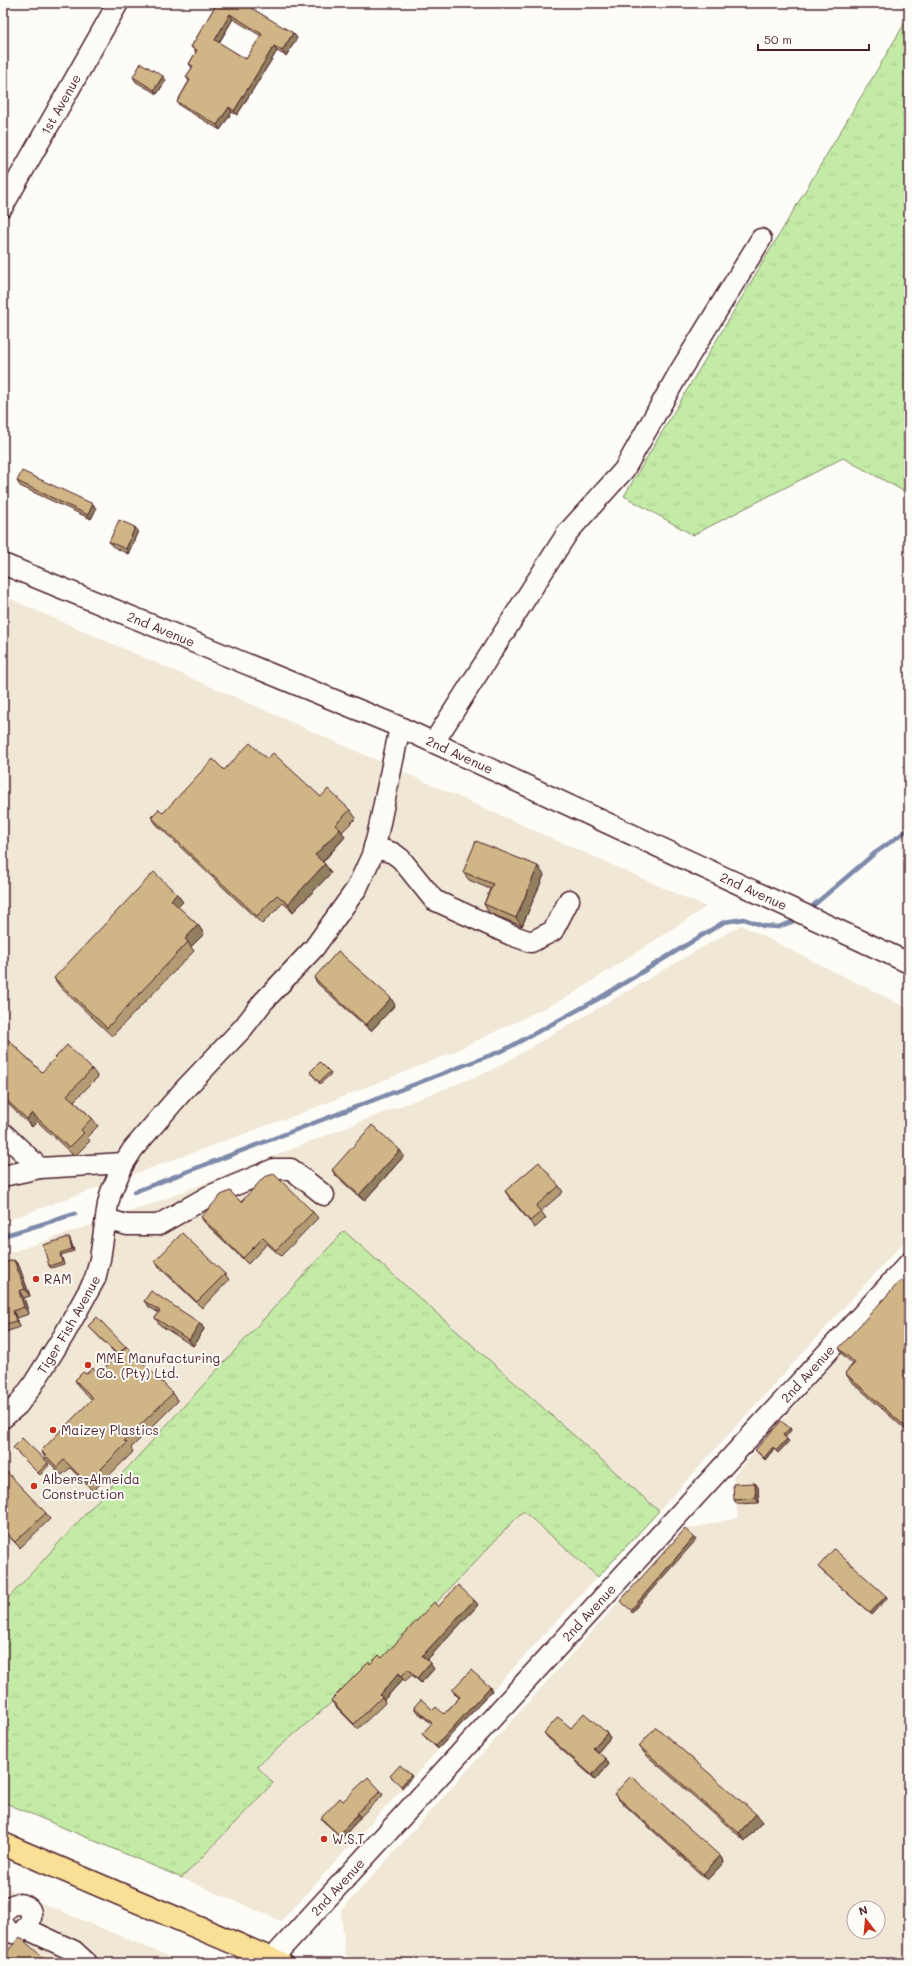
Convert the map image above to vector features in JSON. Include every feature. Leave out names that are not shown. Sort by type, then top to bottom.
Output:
[{"type":"main road","points":[[3,1844],[274,1962]]},
{"type":"street","name":"1st Avenue","points":[[3,206],[118,3]]},
{"type":"street","points":[[434,742],[568,532],[624,470],[680,371],[761,239]]},
{"type":"street","name":"2nd Avenue","points":[[3,564],[400,727],[909,963]]},
{"type":"street","name":"Tiger Fish Avenue","points":[[3,1418],[18,1405],[32,1386],[64,1335],[95,1279],[100,1259],[108,1204],[121,1171],[133,1149],[183,1091],[243,1028],[263,1002],[314,948],[357,888],[374,847],[384,812],[400,727]]},
{"type":"street","points":[[374,847],[393,853],[401,859],[434,900],[510,935],[531,942],[553,932],[569,900]]},
{"type":"street","points":[[3,1133],[40,1168]]},
{"type":"street","points":[[3,1176],[40,1168],[121,1171]]},
{"type":"street","points":[[106,1219],[127,1225],[158,1225],[209,1196],[274,1169],[290,1169],[324,1195]]},
{"type":"street","name":"2nd Avenue","points":[[274,1962],[909,1263]]},
{"type":"street","points":[[3,1914],[12,1905],[18,1904],[25,1906],[31,1916],[31,1923],[27,1929],[15,1933],[9,1931],[3,1922]]},
{"type":"street","points":[[27,1929],[74,1952],[87,1963]]},
{"type":"shaded area","points":[[3,596],[246,702],[706,907],[571,995],[447,1055],[304,1112],[3,1222]]},
{"type":"shaded area","points":[[741,925],[909,1009],[909,1236],[659,1511],[344,1231],[3,1604],[3,1255],[144,1207],[492,1070]]},
{"type":"shaded area","points":[[909,1278],[909,1963],[363,1963],[345,1955],[341,1911],[683,1530],[738,1518],[733,1476]]},
{"type":"shaded area","points":[[523,1510],[597,1577],[281,1921],[182,1878],[273,1783],[257,1766],[387,1655]]},
{"type":"shaded area","points":[[3,1887],[13,1891],[184,1963],[3,1963]]},
{"type":"green space","points":[[909,16],[909,494],[843,458],[693,535],[624,496]]},
{"type":"green space","points":[[344,1231],[659,1511],[598,1577],[523,1511],[387,1655],[257,1766],[273,1783],[182,1878],[3,1802],[3,1604]]},
{"type":"building","points":[[217,3],[243,3],[293,33],[282,51],[274,46],[234,111],[229,107],[217,125],[177,102],[190,80],[186,77],[193,66],[189,64],[197,50],[191,47]],"holes":[[[230,14],[262,34],[246,59],[215,40]]]},
{"type":"building","points":[[141,63],[163,76],[154,90],[133,77]]},
{"type":"building","points":[[22,471],[93,504],[88,515],[17,481]]},
{"type":"building","points":[[119,520],[135,527],[126,549],[109,542]]},
{"type":"building","points":[[250,743],[267,759],[273,753],[321,797],[328,789],[350,810],[335,825],[340,829],[315,855],[325,864],[288,904],[277,895],[257,916],[151,817],[159,809],[163,813],[213,759],[224,770]]},
{"type":"building","points":[[476,841],[538,866],[516,918],[484,904],[493,884],[463,872]]},
{"type":"building","points":[[154,872],[177,894],[171,900],[198,925],[185,939],[188,942],[107,1028],[54,978]]},
{"type":"building","points":[[338,951],[391,998],[366,1025],[314,978]]},
{"type":"building","points":[[3,1035],[42,1072],[67,1045],[92,1069],[67,1095],[92,1118],[81,1130],[84,1133],[71,1146],[68,1147],[32,1113],[27,1119],[3,1097],[3,1093],[6,1090],[3,1087]]},
{"type":"building","points":[[320,1062],[330,1072],[319,1082],[310,1072]]},
{"type":"building","points":[[372,1125],[400,1150],[359,1195],[332,1170]]},
{"type":"building","points":[[539,1162],[559,1186],[536,1206],[541,1212],[530,1221],[505,1191]]},
{"type":"building","points":[[274,1174],[313,1212],[276,1250],[263,1238],[243,1258],[201,1217],[221,1195],[230,1191],[241,1202],[264,1177]]},
{"type":"building","points":[[182,1233],[225,1274],[197,1302],[155,1261]]},
{"type":"building","points":[[69,1237],[72,1249],[60,1253],[62,1262],[49,1266],[43,1245]]},
{"type":"building","points":[[14,1260],[25,1289],[19,1291],[24,1307],[13,1311],[16,1321],[3,1325],[3,1263]]},
{"type":"building","points":[[901,1280],[909,1287],[909,1430],[845,1373],[855,1363],[839,1348]]},
{"type":"building","points":[[151,1291],[200,1323],[189,1340],[155,1318],[160,1311],[144,1301]]},
{"type":"building","points":[[97,1317],[126,1347],[118,1355],[88,1326]]},
{"type":"building","points":[[126,1346],[173,1393],[124,1441],[127,1443],[87,1483],[64,1460],[57,1467],[41,1451],[93,1398],[75,1380],[83,1372],[86,1374],[93,1368],[99,1374]]},
{"type":"building","points":[[781,1421],[790,1428],[783,1435],[787,1439],[776,1451],[773,1447],[764,1458],[755,1450]]},
{"type":"building","points":[[22,1438],[48,1463],[38,1473],[13,1448]]},
{"type":"building","points":[[5,1470],[46,1513],[15,1542],[3,1529],[3,1473]]},
{"type":"building","points":[[755,1483],[756,1498],[734,1500],[733,1484]]},
{"type":"building","points":[[685,1529],[694,1537],[631,1610],[620,1601]]},
{"type":"building","points":[[834,1549],[886,1596],[870,1613],[818,1567]]},
{"type":"building","points":[[458,1585],[474,1600],[422,1656],[430,1663],[417,1678],[408,1669],[402,1676],[399,1673],[380,1695],[382,1697],[354,1724],[331,1700],[369,1662],[370,1664],[379,1655],[382,1658],[434,1602],[438,1607]]},
{"type":"building","points":[[471,1670],[490,1687],[436,1746],[422,1734],[432,1723],[414,1707],[421,1699],[433,1710],[436,1707],[444,1714],[460,1697],[452,1690]]},
{"type":"building","points":[[584,1713],[607,1733],[593,1748],[606,1759],[592,1775],[544,1733],[558,1717],[571,1728]]},
{"type":"building","points":[[656,1727],[756,1814],[739,1833],[639,1746]]},
{"type":"building","points":[[400,1765],[411,1775],[401,1786],[390,1776]]},
{"type":"building","points":[[631,1776],[720,1856],[703,1874],[614,1794]]},
{"type":"building","points":[[368,1777],[381,1791],[357,1813],[358,1814],[339,1835],[321,1818],[340,1798],[343,1801]]},
{"type":"building","points":[[20,1937],[49,1963],[3,1963],[3,1956]]},
{"type":"waterway","points":[[808,910],[875,853],[909,829]]},
{"type":"waterway","points":[[134,1192],[504,1050],[598,999],[724,922],[744,919],[763,926],[778,927],[792,922]]},
{"type":"waterway","points":[[3,1236],[75,1214]]},
{"type":"place","name":"RAM","points":[[36,1279]]},
{"type":"place","name":"MME Manufacturing Co. (Pty) Ltd.","points":[[88,1365]]},
{"type":"place","name":"Maizey Plastics","points":[[53,1430]]},
{"type":"place","name":"Albers-Almeida Construction","points":[[34,1486]]},
{"type":"place","name":"W.S.T","points":[[324,1839]]}]
